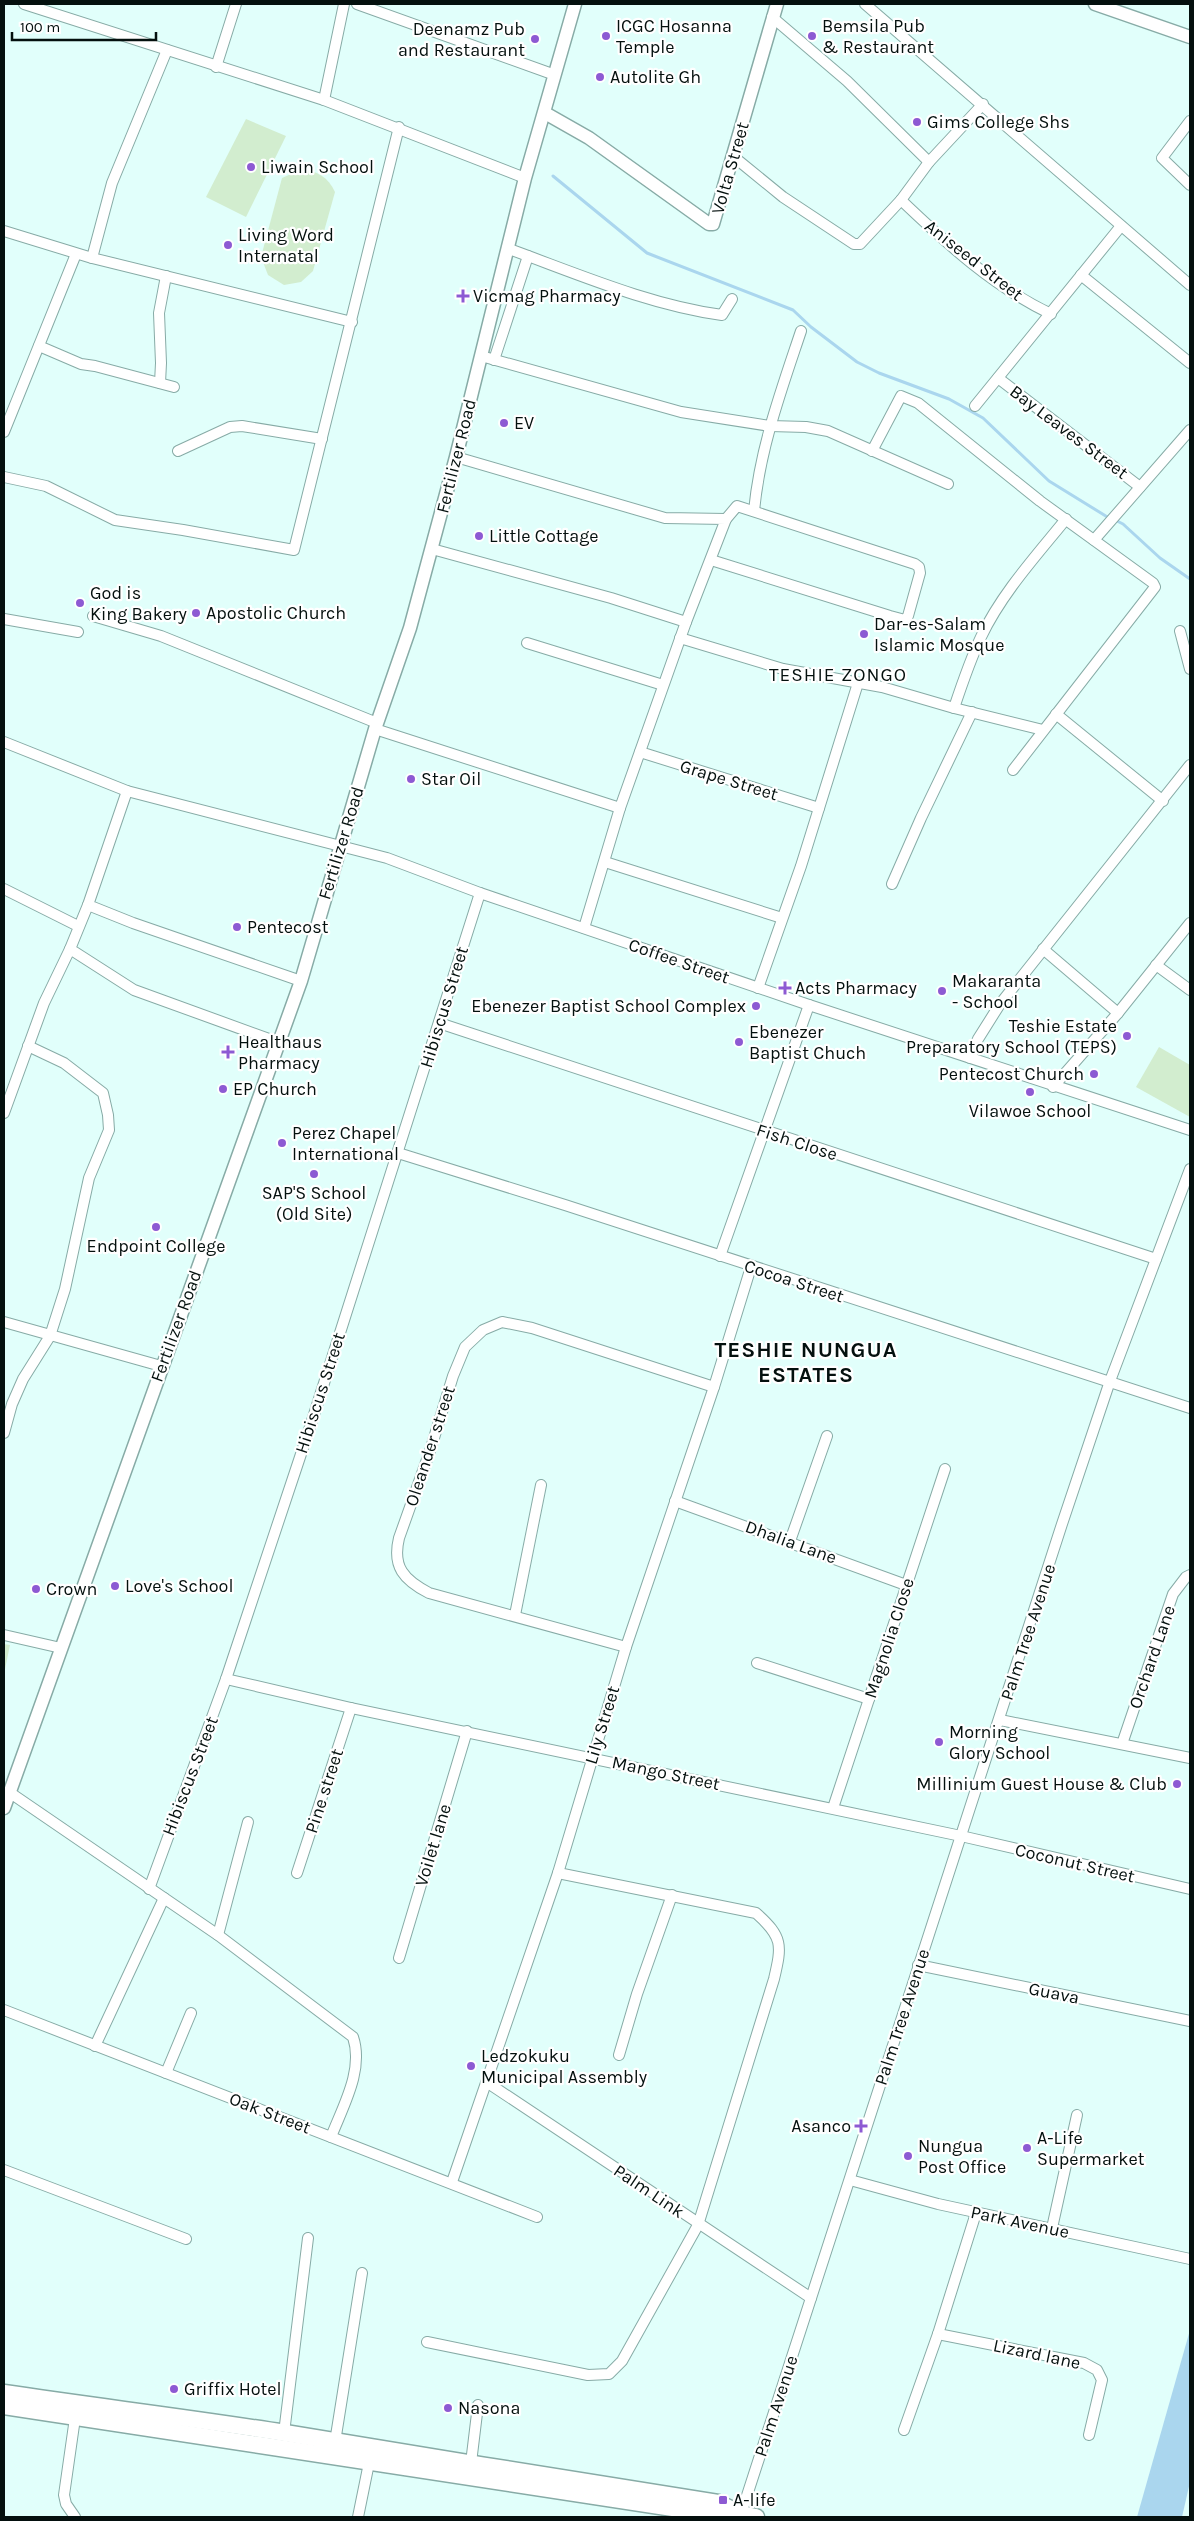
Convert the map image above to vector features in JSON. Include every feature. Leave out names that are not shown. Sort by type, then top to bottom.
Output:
[{"type":"main road","points":[[4,2393],[284,2433],[718,2503],[748,2516]]},
{"type":"main road","points":[[4,2406],[718,2515],[748,2516]]},
{"type":"street","points":[[24,4],[324,100],[525,178]]},
{"type":"street","points":[[216,67],[236,4]]},
{"type":"street","points":[[324,100],[344,4]]},
{"type":"street","points":[[357,4],[555,75]]},
{"type":"street","name":"Fertilizer Road","points":[[4,1808],[6,1790],[61,1648],[301,981],[376,726],[410,628],[456,457],[509,249],[525,178],[575,4]]},
{"type":"street","name":"Volta Street","points":[[545,113],[589,138],[711,224],[715,222],[777,4]]},
{"type":"street","points":[[865,4],[983,104],[1190,285]]},
{"type":"street","points":[[1095,4],[1190,37]]},
{"type":"street","points":[[772,17],[847,81],[929,162]]},
{"type":"street","points":[[92,258],[112,183],[166,50]]},
{"type":"street","points":[[734,157],[783,197],[854,244],[863,242],[901,200],[929,162],[983,104]]},
{"type":"street","points":[[1190,121],[1162,158],[1190,185]]},
{"type":"street","points":[[4,477],[46,486],[115,520],[294,550],[399,128]]},
{"type":"street","name":"Aniseed Street","points":[[901,200],[947,242],[1009,292],[1051,314]]},
{"type":"street","points":[[975,406],[1121,226]]},
{"type":"street","points":[[4,230],[76,254],[352,322]]},
{"type":"street","points":[[509,249],[616,287],[680,307],[722,315],[732,300]]},
{"type":"street","points":[[4,432],[76,254]]},
{"type":"street","points":[[494,360],[528,256]]},
{"type":"street","points":[[1082,275],[1190,363]]},
{"type":"street","points":[[160,383],[161,363],[158,314],[166,276]]},
{"type":"street","points":[[754,511],[759,467],[770,426],[801,331]]},
{"type":"street","points":[[39,346],[81,364],[174,387]]},
{"type":"street","points":[[481,356],[681,412],[770,426],[806,427],[828,432],[948,484]]},
{"type":"street","name":"Bay Leaves Street","points":[[998,378],[1140,487]]},
{"type":"street","points":[[872,450],[901,396],[918,403],[1066,519],[1153,583],[1155,587],[1013,770]]},
{"type":"street","points":[[178,451],[230,427],[242,426],[322,439]]},
{"type":"street","points":[[1094,540],[1190,430]]},
{"type":"street","points":[[1182,440],[1190,448]]},
{"type":"street","points":[[456,457],[665,518],[726,519]]},
{"type":"street","points":[[584,928],[620,808],[680,638],[726,519],[737,506],[919,567],[920,572],[906,619],[890,616],[711,560]]},
{"type":"street","points":[[954,708],[969,666],[992,618],[1008,593],[1066,519]]},
{"type":"street","points":[[432,549],[611,598],[686,622]]},
{"type":"street","points":[[93,616],[161,636],[376,726],[620,808]]},
{"type":"street","points":[[4,619],[78,632]]},
{"type":"street","points":[[1180,630],[1190,669]]},
{"type":"street","points":[[680,638],[783,669],[882,687],[954,708],[1043,730]]},
{"type":"street","points":[[527,643],[663,685]]},
{"type":"street","points":[[758,988],[802,866],[858,683]]},
{"type":"street","points":[[892,884],[972,712]]},
{"type":"street","points":[[1056,714],[1163,801]]},
{"type":"street","name":"Coffee Street","points":[[4,742],[127,791],[387,858],[480,893],[758,988],[1053,1087],[1190,1130]]},
{"type":"street","name":"Grape Street","points":[[640,752],[819,808]]},
{"type":"street","points":[[970,1058],[986,1025],[1043,949],[1190,765]]},
{"type":"street","points":[[4,1113],[44,1003],[88,906],[127,791]]},
{"type":"street","points":[[605,862],[782,918]]},
{"type":"street","points":[[4,888],[78,926]]},
{"type":"street","name":"Hibiscus Street","points":[[149,1889],[226,1679],[398,1153],[480,893]]},
{"type":"street","points":[[88,906],[301,981]]},
{"type":"street","points":[[1053,1087],[1118,1013],[1190,923]]},
{"type":"street","points":[[70,949],[134,990],[280,1043]]},
{"type":"street","points":[[1043,949],[1118,1013]]},
{"type":"street","points":[[1156,965],[1190,990]]},
{"type":"street","points":[[720,1256],[809,1005]]},
{"type":"street","name":"Fish Close","points":[[439,1023],[765,1132],[1156,1259]]},
{"type":"street","points":[[4,1433],[23,1379],[50,1336],[65,1290],[89,1178],[108,1130],[108,1115],[103,1093],[64,1063],[28,1046]]},
{"type":"street","name":"Cocoa Street","points":[[398,1153],[1190,1408]]},
{"type":"street","name":"Palm Tree Avenue","points":[[811,2298],[960,1836],[1000,1720],[1110,1381],[1190,1169]]},
{"type":"street","name":"Lily Street","points":[[452,2182],[488,2083],[558,1873],[591,1757],[626,1647],[714,1387],[751,1267]]},
{"type":"street","points":[[4,1322],[161,1366]]},
{"type":"street","name":"Oleander street","points":[[626,1647],[515,1615],[429,1593],[413,1584],[400,1569],[396,1551],[453,1376],[465,1347],[482,1330],[502,1322],[532,1328],[714,1387]]},
{"type":"street","points":[[790,1541],[827,1436]]},
{"type":"street","name":"Magnolia Close","points":[[833,1808],[945,1469]]},
{"type":"street","points":[[515,1615],[541,1485]]},
{"type":"street","name":"Dhalia Lane","points":[[675,1501],[790,1541],[906,1585]]},
{"type":"street","name":"Orchard Lane","points":[[1122,1744],[1173,1594],[1190,1575]]},
{"type":"street","points":[[4,1635],[61,1648]]},
{"type":"street","points":[[757,1663],[869,1699]]},
{"type":"street","name":"Mango Street","points":[[226,1679],[351,1708],[960,1836]]},
{"type":"street","name":"Pine street","points":[[297,1873],[351,1708]]},
{"type":"street","points":[[1000,1720],[1190,1758]]},
{"type":"street","name":"Voilet lane","points":[[399,1958],[468,1732]]},
{"type":"street","points":[[6,1790],[218,1935],[354,2037],[358,2049],[357,2066],[331,2137]]},
{"type":"street","points":[[218,1935],[248,1822]]},
{"type":"street","name":"Coconut Street","points":[[960,1836],[1190,1889]]},
{"type":"street","points":[[427,2342],[588,2375],[609,2374],[622,2361],[698,2224],[763,2016],[780,1950],[773,1928],[756,1913],[558,1873]]},
{"type":"street","points":[[619,2055],[639,1986],[672,1895]]},
{"type":"street","points":[[94,2046],[164,1898]]},
{"type":"street","name":"Guava","points":[[918,1965],[1190,2021]]},
{"type":"street","name":"Oak Street","points":[[4,2010],[452,2182],[537,2217]]},
{"type":"street","points":[[166,2073],[191,2013]]},
{"type":"street","name":"Palm Link","points":[[488,2083],[811,2298]]},
{"type":"street","points":[[1052,2228],[1077,2115]]},
{"type":"street","points":[[4,2170],[186,2239]]},
{"type":"street","name":"Park Avenue","points":[[850,2180],[976,2213],[1190,2259]]},
{"type":"street","points":[[904,2430],[938,2334],[976,2213]]},
{"type":"street","points":[[284,2433],[308,2238]]},
{"type":"street","points":[[335,2442],[362,2273]]},
{"type":"street","name":"Palm Avenue","points":[[748,2516],[811,2298]]},
{"type":"street","name":"Lizard lane","points":[[938,2334],[1084,2363],[1097,2370],[1102,2380],[1089,2435]]},
{"type":"street","points":[[471,2463],[478,2405]]},
{"type":"street","points":[[75,2418],[64,2495],[66,2504],[75,2517]]},
{"type":"street","points":[[358,2517],[369,2463]]},
{"type":"green space","points":[[246,119],[286,136],[246,217],[206,197]]},
{"type":"green space","points":[[300,170],[312,171],[321,175],[329,182],[335,192],[313,271],[301,282],[284,285],[268,275],[261,257],[282,178]]},
{"type":"green space","points":[[1159,1047],[1190,1065],[1190,1117],[1136,1087]]},
{"type":"green space","points":[[4,1644],[10,1645],[4,1674]]},
{"type":"water","points":[[1190,2330],[1190,2482],[1182,2517],[1137,2517]]},
{"type":"waterway","points":[[553,176],[647,253],[793,310],[811,327],[857,362],[879,373],[949,399],[983,418],[1049,481],[1109,518]]},
{"type":"waterway","points":[[1115,520],[1123,524],[1160,558],[1190,579]]},
{"type":"place","name":"ICGC Hosanna Temple","points":[[606,36]]},
{"type":"place","name":"Bemsila Pub & Restaurant","points":[[812,36]]},
{"type":"place","name":"Deenamz Pub and Restaurant","points":[[535,39]]},
{"type":"place","name":"Autolite Gh","points":[[600,77]]},
{"type":"place","name":"Gims College Shs","points":[[917,122]]},
{"type":"place","name":"Liwain School","points":[[251,167]]},
{"type":"place","name":"Living Word Internatal","points":[[228,245]]},
{"type":"place","name":"Vicmag Pharmacy","points":[[463,296]]},
{"type":"place","name":"EV","points":[[504,423]]},
{"type":"place","name":"Little Cottage","points":[[479,536]]},
{"type":"place","name":"God is King Bakery","points":[[80,603]]},
{"type":"place","name":"Apostolic Church","points":[[196,613]]},
{"type":"place","name":"Dar-es-Salam Islamic Mosque","points":[[864,634]]},
{"type":"place","name":"Star Oil","points":[[411,779]]},
{"type":"place","name":"Pentecost","points":[[237,927]]},
{"type":"place","name":"Acts Pharmacy","points":[[785,988]]},
{"type":"place","name":"Makaranta - School","points":[[942,991]]},
{"type":"place","name":"Ebenezer Baptist School Complex","points":[[756,1006]]},
{"type":"place","name":"Teshie Estate Preparatory School (TEPS)","points":[[1127,1036]]},
{"type":"place","name":"Ebenezer Baptist Chuch","points":[[739,1042]]},
{"type":"place","name":"Healthaus Pharmacy","points":[[228,1052]]},
{"type":"place","name":"Pentecost Church","points":[[1094,1074]]},
{"type":"place","name":"EP Church","points":[[223,1089]]},
{"type":"place","name":"Vilawoe School","points":[[1030,1092]]},
{"type":"place","name":"Perez Chapel International","points":[[282,1143]]},
{"type":"place","name":"SAP'S School (Old Site)","points":[[314,1174]]},
{"type":"place","name":"Endpoint College","points":[[156,1227]]},
{"type":"place","name":"Love's School","points":[[115,1586]]},
{"type":"place","name":"Crown","points":[[36,1589]]},
{"type":"place","name":"Morning Glory School","points":[[939,1742]]},
{"type":"place","name":"Millinium Guest House & Club","points":[[1177,1784]]},
{"type":"place","name":"Ledzokuku Municipal Assembly","points":[[471,2066]]},
{"type":"place","name":"Asanco","points":[[861,2126]]},
{"type":"place","name":"A-Life Supermarket","points":[[1027,2148]]},
{"type":"place","name":"Nungua Post Office","points":[[908,2156]]},
{"type":"place","name":"Griffix Hotel","points":[[174,2389]]},
{"type":"place","name":"Nasona","points":[[448,2408]]},
{"type":"place","name":"A-life","points":[[723,2500]]},
{"type":"district","name":"TESHIE ZONGO","points":[[838,674]]},
{"type":"district","name":"TESHIE NUNGUA ESTATES","points":[[806,1362]]}]
